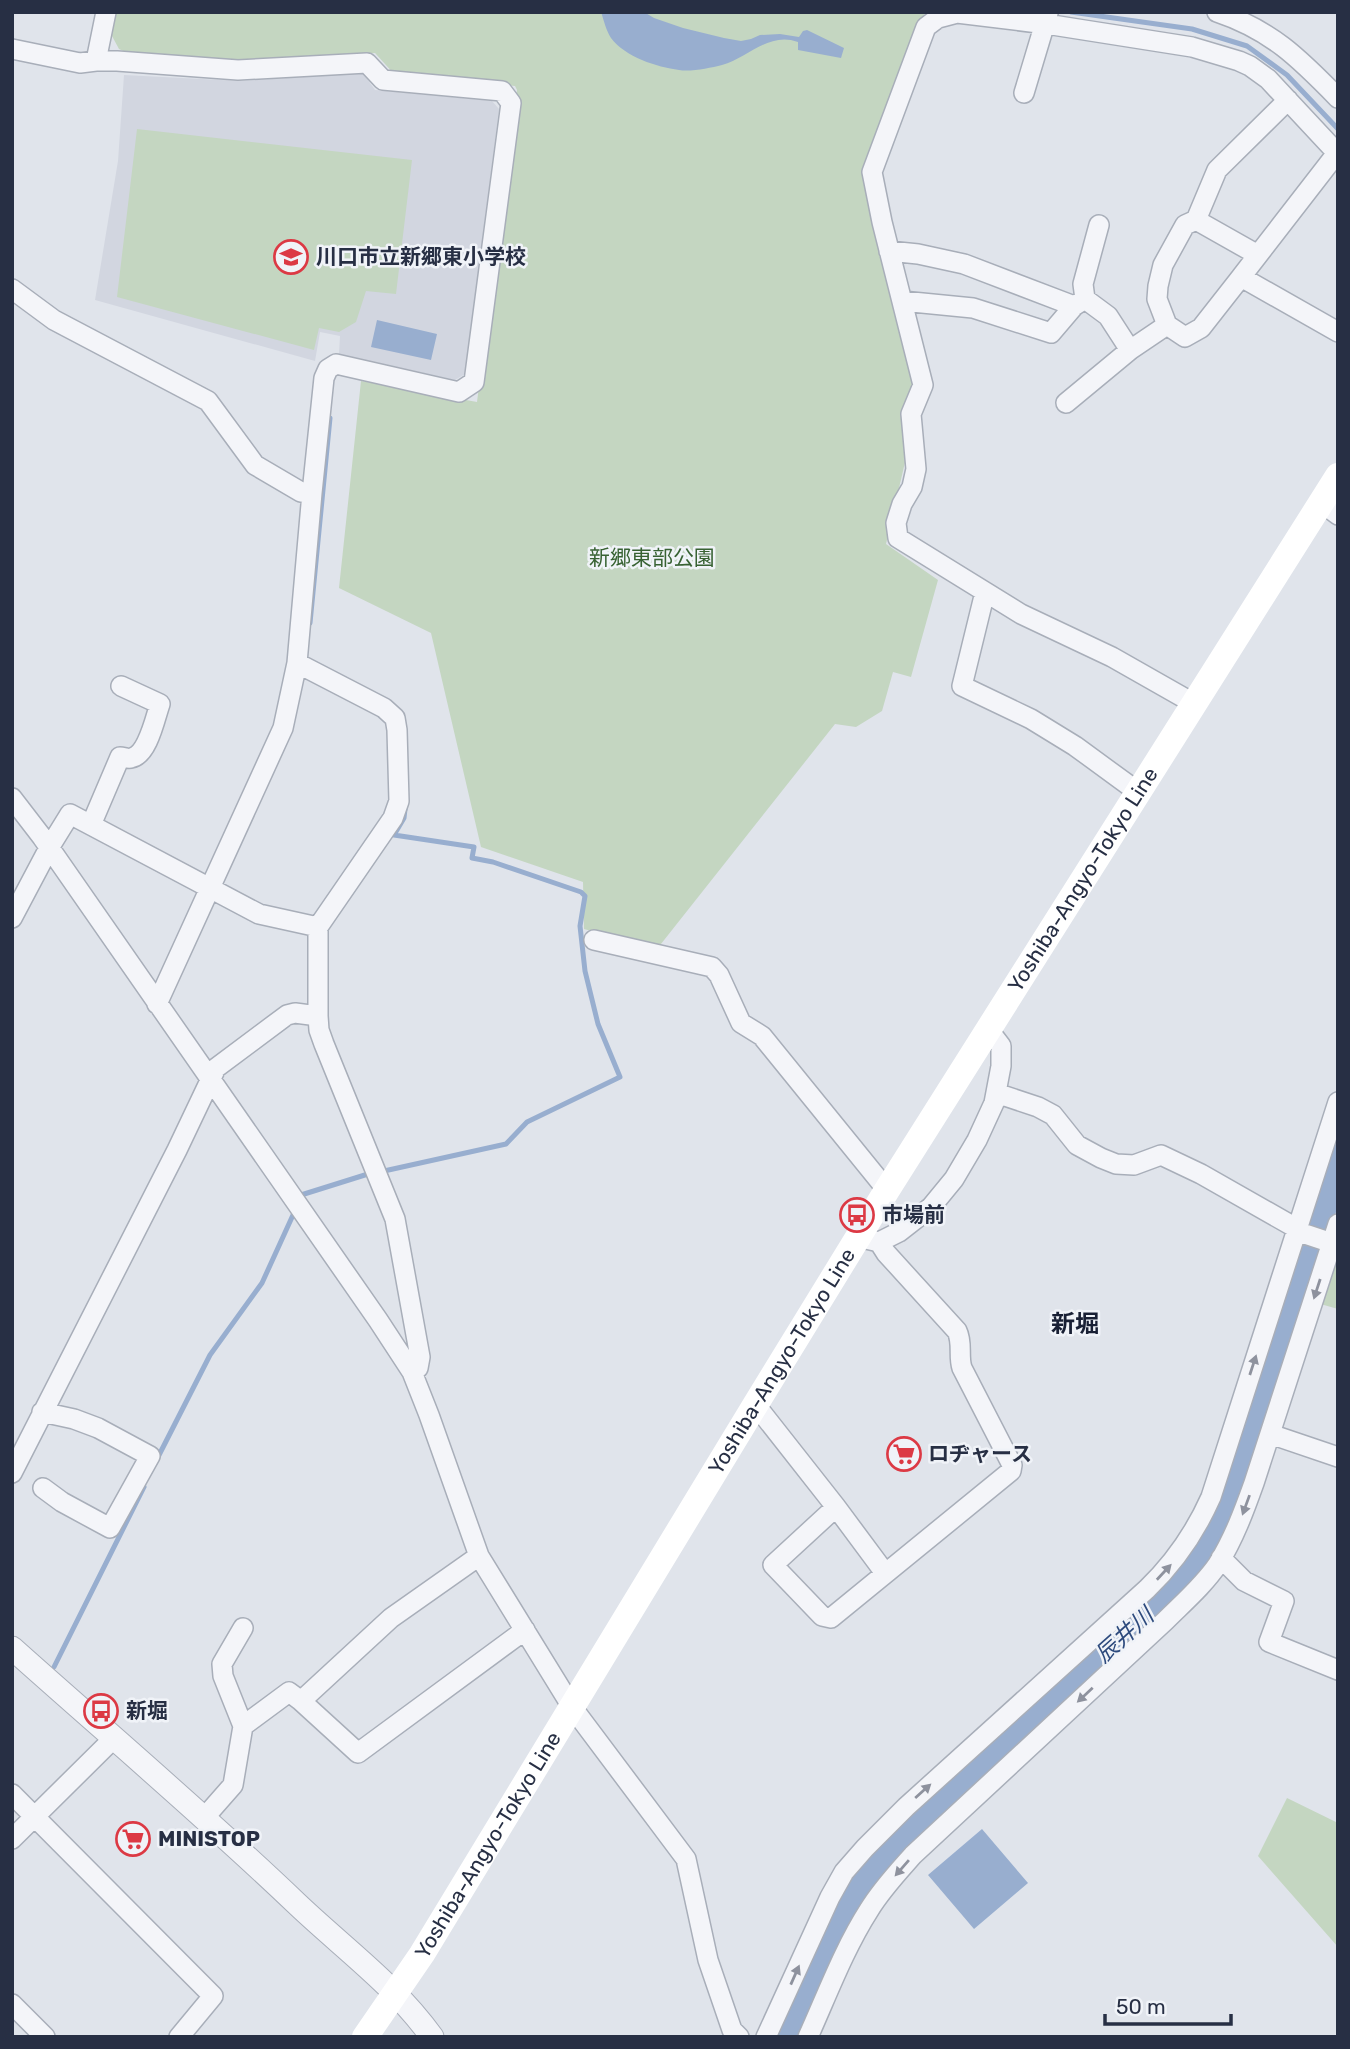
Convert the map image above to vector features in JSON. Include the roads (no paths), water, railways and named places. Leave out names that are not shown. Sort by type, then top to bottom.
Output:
[{"type":"main road","name":"Yoshiba-Angyo-Tokyo Line","points":[[365,2037],[422,1954],[754,1407],[869,1240],[887,1190],[1193,704],[1330,509],[1338,476]]},
{"type":"street","points":[[96,61],[106,12]]},
{"type":"street","points":[[1217,12],[1261,20],[1338,98]]},
{"type":"street","points":[[1193,704],[1112,657],[1021,614],[898,538],[896,523],[902,504],[912,487],[916,469],[911,414],[923,386],[872,172],[926,27],[938,18],[957,13],[1047,18],[1192,47],[1250,65],[1268,79],[1288,100],[1337,154],[1201,328],[1185,337],[1167,324],[1157,299],[1163,265],[1185,225],[1196,220],[1217,170],[1288,100]]},
{"type":"street","points":[[1024,93],[1047,18]]},
{"type":"street","points":[[12,49],[80,64],[96,61],[238,70],[367,62],[383,80],[502,91],[511,103],[474,382],[459,392],[336,364],[328,369],[324,378],[297,663],[284,728],[157,1004]]},
{"type":"street","points":[[1196,220],[1258,255]]},
{"type":"street","points":[[902,301],[974,308],[1051,332],[1080,303],[1099,225]]},
{"type":"street","points":[[889,251],[964,264],[1080,303],[1108,316],[1130,350]]},
{"type":"street","points":[[1241,277],[1338,332]]},
{"type":"street","points":[[12,289],[54,320],[208,401],[256,465],[301,492],[312,493]]},
{"type":"street","points":[[1066,403],[1130,350],[1167,324]]},
{"type":"street","points":[[985,592],[962,686],[1031,719],[1075,746],[1138,792]]},
{"type":"street","points":[[297,663],[384,708],[395,718],[397,730],[400,801],[393,818],[318,927],[318,1016],[324,1044],[395,1219],[420,1357],[418,1368],[412,1373]]},
{"type":"street","points":[[91,825],[120,757],[132,758],[140,753],[149,739],[160,704],[121,686]]},
{"type":"street","points":[[12,798],[412,1373],[479,1556],[572,1707],[686,1859],[711,1972],[732,2030],[738,2036]]},
{"type":"street","points":[[12,918],[49,848],[71,814],[259,914],[318,927]]},
{"type":"street","points":[[594,940],[712,967],[719,975],[741,1023],[762,1036],[887,1190]]},
{"type":"street","points":[[12,1473],[216,1068],[287,1015],[295,1013],[318,1016]]},
{"type":"street","points":[[869,1240],[899,1232],[930,1207],[954,1179],[977,1140],[994,1103],[1001,1066],[1001,1046],[988,1029]]},
{"type":"street","points":[[808,2037],[868,1911],[913,1855],[1165,1621],[1198,1588],[1221,1558],[1239,1524],[1335,1239],[1296,1230],[1201,1174],[1161,1155],[1133,1164],[1116,1164],[1101,1158],[1077,1145],[1053,1115],[996,1093]]},
{"type":"street","points":[[766,2037],[830,1897],[845,1872],[865,1848],[898,1814],[1165,1572],[1200,1522],[1211,1497],[1338,1102]]},
{"type":"street","points":[[836,1507],[773,1565],[822,1616],[831,1618],[1010,1471],[1012,1465],[962,1368],[959,1359],[961,1338],[957,1331],[886,1253],[869,1240]]},
{"type":"street","points":[[754,1407],[762,1413],[886,1573]]},
{"type":"street","points":[[42,1412],[98,1428],[150,1456],[110,1528],[62,1502],[43,1488]]},
{"type":"street","points":[[1270,1434],[1338,1457]]},
{"type":"street","points":[[300,1701],[391,1618],[479,1556]]},
{"type":"street","points":[[1221,1558],[1244,1581],[1284,1601],[1269,1643],[1338,1670]]},
{"type":"street","points":[[204,1818],[233,1786],[243,1726],[223,1676],[222,1664],[243,1628]]},
{"type":"street","points":[[243,1726],[289,1692],[358,1753],[525,1630]]},
{"type":"street","points":[[12,1648],[396,1993],[432,2037]]},
{"type":"street","points":[[12,1839],[113,1739]]},
{"type":"street","points":[[12,1794],[213,1996],[179,2037]]},
{"type":"street","points":[[12,2004],[45,2037]]},
{"type":"water","points":[[601,12],[644,12],[683,28],[741,41],[760,35],[799,37],[807,30],[844,48],[841,58],[798,50],[798,42],[778,40],[732,62],[695,70],[679,70],[652,64],[624,51],[611,38]]},
{"type":"water","points":[[377,320],[437,334],[431,360],[371,347]]},
{"type":"water","points":[[982,1829],[1028,1883],[974,1929],[928,1875]]},
{"type":"waterway","points":[[1071,12],[1192,29],[1247,46],[1287,75],[1338,129]]},
{"type":"waterway","points":[[310,623],[330,418]]},
{"type":"waterway","points":[[384,1171],[506,1144],[527,1122],[620,1077],[598,1024],[585,971],[580,926],[585,896],[581,892],[493,862],[472,858],[474,847],[394,835],[404,818],[405,809]]},
{"type":"waterway","name":"辰井川","points":[[789,2037],[821,1958],[840,1920],[862,1884],[890,1848],[940,1798],[1170,1593],[1198,1560],[1220,1524],[1338,1159]]},
{"type":"waterway","points":[[301,1195],[368,1174]]},
{"type":"waterway","points":[[157,1459],[210,1355],[262,1283],[293,1215]]},
{"type":"waterway","points":[[54,1667],[144,1487]]},
{"type":"place","name":"川口市立新郷東小学校","points":[[291,257]]},
{"type":"place","name":"市場前","points":[[857,1215]]},
{"type":"place","name":"ロヂャース","points":[[904,1454]]},
{"type":"place","name":"新堀","points":[[101,1711]]},
{"type":"place","name":"MINISTOP","points":[[133,1839]]},
{"type":"district","name":"新堀","points":[[1075,1324]]},
{"type":"park label","name":"新郷東部公園","points":[[652,558]]}]
